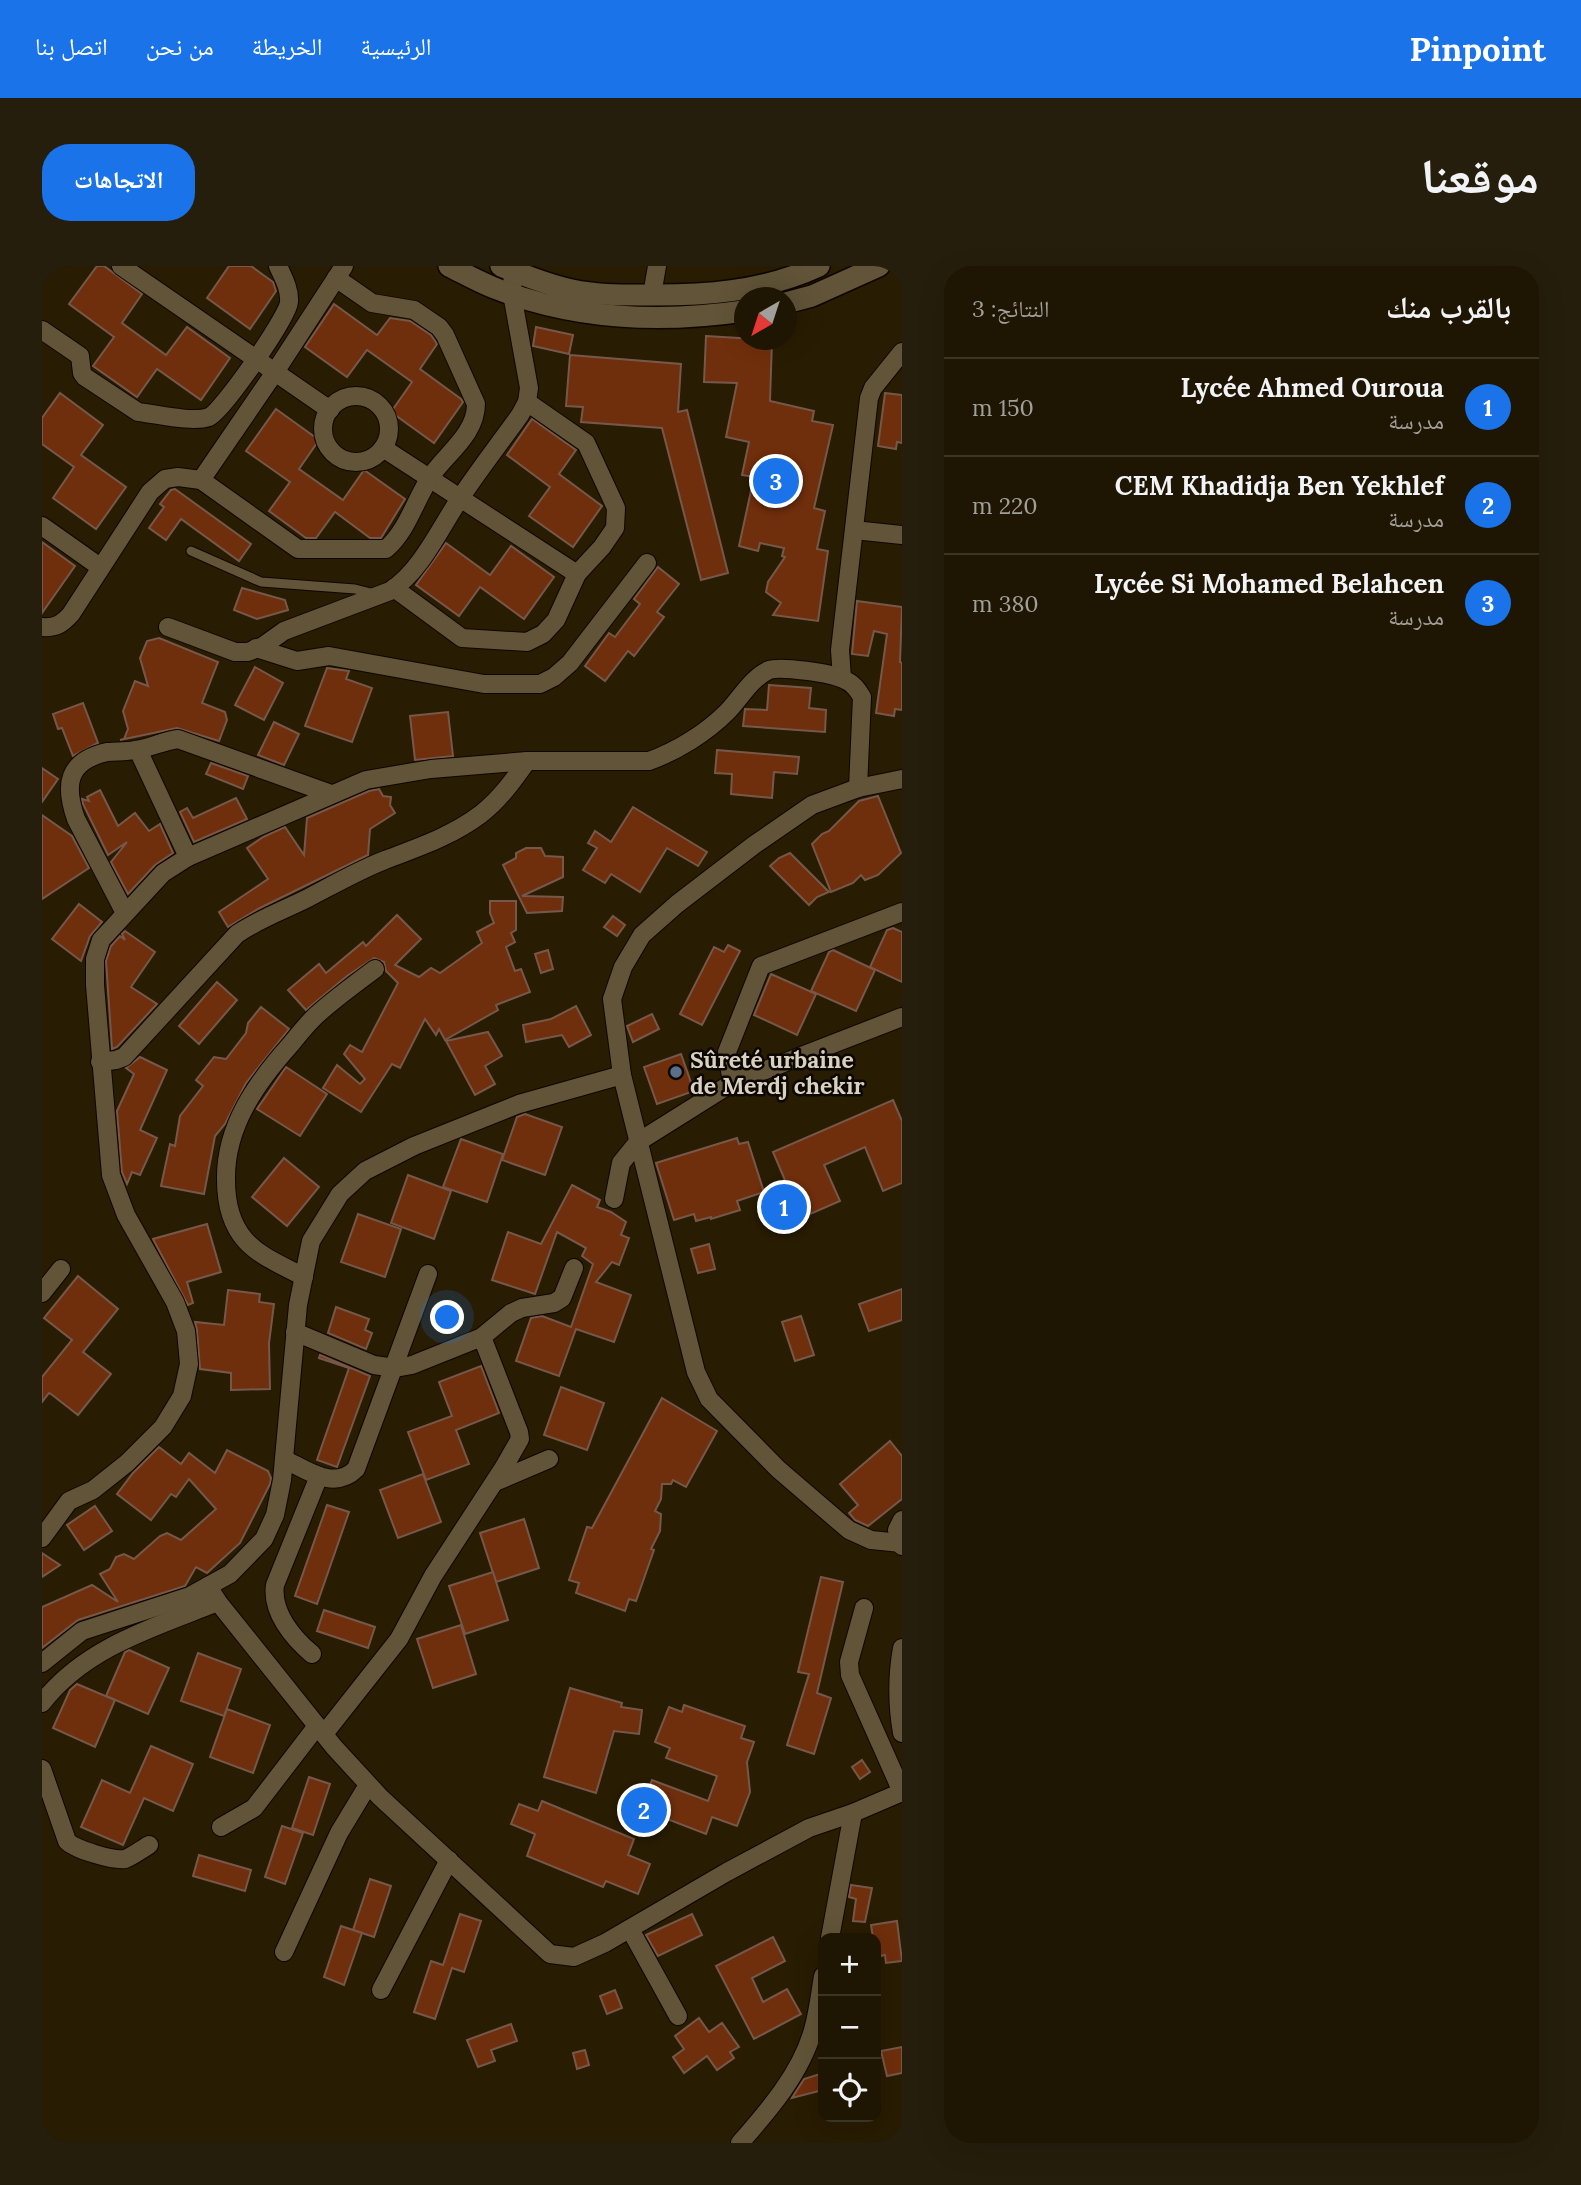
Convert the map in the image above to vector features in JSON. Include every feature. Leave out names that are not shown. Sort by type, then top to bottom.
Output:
[{"type":"street","points":[[121,266],[330,410]]},
{"type":"street","points":[[42,330],[80,356],[85,377],[138,412],[197,419],[211,417],[222,408],[256,359],[289,304],[288,289],[278,266]]},
{"type":"street","points":[[449,266],[497,289],[579,313],[650,319],[734,313]]},
{"type":"street","points":[[652,295],[657,266]]},
{"type":"street","points":[[168,627],[236,652],[256,649],[284,631],[386,592],[413,571],[461,496],[527,402],[529,388],[507,268],[572,290],[682,296],[746,290],[793,278],[819,266]]},
{"type":"street","points":[[797,300],[879,266]]},
{"type":"street","points":[[42,627],[53,628],[62,624],[71,614],[150,492],[165,479],[178,477],[201,480],[298,549],[386,550],[395,542],[431,477],[467,433],[476,417],[476,404],[439,327],[414,310],[372,303],[340,272],[201,480]]},
{"type":"street","points":[[842,678],[840,650],[869,398],[873,388],[902,352]]},
{"type":"street","points":[[355,396],[366,397],[376,403],[384,410],[388,421],[389,432],[383,448],[370,460],[347,461],[337,456],[324,438],[323,426],[330,410],[343,398],[355,396]]},
{"type":"street","points":[[386,592],[462,638],[527,642],[543,634],[556,620],[577,574],[615,528],[616,508],[586,443],[527,402]]},
{"type":"street","points":[[383,448],[461,496],[577,574]]},
{"type":"street","points":[[42,526],[100,567]]},
{"type":"street","points":[[854,530],[902,536]]},
{"type":"street","points":[[256,649],[297,661],[329,656],[484,684],[540,684],[554,677],[570,663],[647,563]]},
{"type":"street","points":[[42,1538],[69,1502],[93,1490],[128,1463],[163,1427],[182,1395],[189,1364],[186,1331],[174,1302],[125,1215],[111,1175],[100,1062],[95,959],[101,940],[163,873],[188,857],[366,780],[431,769],[527,761],[649,761],[674,750],[717,721],[756,679],[769,670],[782,668],[842,678],[855,686],[862,697],[858,788]]},
{"type":"street","points":[[125,913],[76,819],[68,789],[73,772],[88,758],[109,752],[138,750],[178,739],[331,794]]},
{"type":"street","points":[[138,750],[188,857]]},
{"type":"street","points":[[100,1062],[124,1057],[237,934],[259,919],[292,906],[383,861],[428,845],[455,831],[481,814],[503,794],[527,761]]},
{"type":"street","points":[[902,779],[858,788],[812,805],[754,845],[677,904],[642,935],[623,967],[612,999],[622,1075],[638,1142],[696,1371],[709,1399],[778,1469],[849,1530],[870,1540],[902,1545],[897,1530],[902,1520]]},
{"type":"street","points":[[732,1083],[727,1052],[761,966],[902,912]]},
{"type":"street","points":[[304,1277],[261,1254],[246,1241],[236,1227],[226,1196],[226,1161],[233,1134],[248,1099],[270,1067],[318,1013],[375,969]]},
{"type":"street","points":[[614,1199],[621,1163],[638,1142],[732,1083],[902,1017]]},
{"type":"street","points":[[42,1663],[82,1631],[190,1596],[230,1574],[264,1539],[275,1515],[282,1480],[295,1332],[311,1241],[340,1194],[365,1171],[414,1146],[519,1104],[622,1075]]},
{"type":"street","points":[[295,1332],[374,1365],[395,1368],[412,1365],[482,1337],[511,1313],[522,1308],[554,1303],[562,1298],[574,1268]]},
{"type":"street","points":[[42,1293],[61,1269]]},
{"type":"street","points":[[284,1460],[319,1476],[336,1480],[348,1477],[356,1469],[428,1275]]},
{"type":"street","points":[[221,1827],[254,1808],[399,1639],[433,1576],[517,1446],[519,1432],[482,1337]]},
{"type":"street","points":[[495,1482],[549,1458]]},
{"type":"street","points":[[312,1654],[292,1633],[278,1610],[274,1596],[275,1586],[319,1476]]},
{"type":"street","points":[[208,1586],[320,1730],[368,1785],[550,1954],[573,1957],[605,1943],[726,1872],[809,1828],[902,1792],[850,1675],[849,1662],[864,1608]]},
{"type":"street","points":[[42,1703],[55,1686],[110,1645],[218,1602]]},
{"type":"street","points":[[902,1648],[898,1708],[902,1733]]},
{"type":"street","points":[[43,1774],[66,1841],[72,1847],[118,1859],[127,1858],[149,1845]]},
{"type":"street","points":[[284,1952],[338,1833],[368,1785]]},
{"type":"street","points":[[831,1933],[853,1813]]},
{"type":"street","points":[[381,1990],[449,1860]]},
{"type":"street","points":[[630,1929],[678,2016]]},
{"type":"street","points":[[740,2143],[785,2087],[801,2060],[813,2031],[819,1996]]},
{"type":"lane","points":[[191,551],[261,582],[386,592]]},
{"type":"building","points":[[97,266],[104,266],[142,294],[122,323],[166,355],[187,327],[230,358],[201,400],[157,369],[137,397],[93,366],[114,337],[69,304]]},
{"type":"building","points":[[229,266],[251,266],[273,282],[276,291],[250,329],[207,298]]},
{"type":"building","points":[[334,304],[377,335],[390,318],[410,321],[431,335],[437,344],[420,369],[463,402],[434,443],[391,412],[412,382],[367,350],[347,377],[305,347]]},
{"type":"building","points":[[536,327],[573,335],[569,354],[533,346]]},
{"type":"building","points":[[706,336],[734,338],[734,350],[772,350],[770,401],[814,411],[812,421],[833,425],[814,508],[825,511],[817,549],[828,551],[818,621],[773,615],[781,603],[766,592],[768,582],[785,557],[782,556],[784,548],[760,543],[758,551],[739,546],[754,477],[742,475],[749,442],[726,437],[737,383],[704,382]]},
{"type":"building","points":[[570,355],[681,364],[678,412],[687,410],[728,573],[701,580],[662,428],[581,422],[583,407],[566,406]]},
{"type":"building","points":[[60,393],[103,425],[81,455],[126,487],[96,529],[53,498],[74,467],[42,444],[42,418]]},
{"type":"building","points":[[885,393],[902,395],[902,443],[897,442],[896,449],[878,446]]},
{"type":"building","points":[[276,409],[319,440],[299,469],[343,500],[364,470],[405,499],[381,538],[370,538],[335,512],[316,538],[306,538],[269,511],[290,482],[246,451]]},
{"type":"building","points":[[532,419],[576,450],[559,474],[602,506],[573,547],[529,516],[550,487],[507,455]]},
{"type":"building","points":[[175,489],[251,544],[239,561],[181,519],[166,540],[149,528],[164,507],[160,504],[171,490]]},
{"type":"building","points":[[42,542],[75,566],[42,613]]},
{"type":"building","points":[[446,543],[490,575],[511,546],[554,577],[524,619],[480,587],[459,616],[416,585]]},
{"type":"building","points":[[658,567],[679,584],[657,612],[664,617],[634,656],[628,651],[605,681],[585,666],[609,633],[615,637],[640,604],[634,599]]},
{"type":"building","points":[[242,588],[285,600],[288,610],[257,619],[234,610]]},
{"type":"building","points":[[857,601],[902,607],[902,710],[895,709],[894,716],[876,713],[887,634],[874,631],[868,656],[852,654]]},
{"type":"building","points":[[159,638],[218,662],[202,703],[225,712],[227,720],[219,741],[177,728],[120,740],[124,739],[128,729],[123,711],[135,681],[148,686],[140,658],[147,641]]},
{"type":"building","points":[[255,667],[283,683],[264,720],[235,705]]},
{"type":"building","points":[[327,668],[349,671],[346,679],[372,688],[352,742],[305,726]]},
{"type":"building","points":[[769,685],[811,688],[809,708],[826,710],[825,732],[743,726],[745,709],[767,710]]},
{"type":"building","points":[[83,703],[98,743],[73,756],[62,728],[58,729],[53,714]]},
{"type":"building","points":[[448,712],[453,756],[415,760],[410,716]]},
{"type":"building","points":[[274,722],[299,734],[284,765],[258,755]]},
{"type":"building","points":[[717,750],[799,757],[797,774],[774,772],[772,798],[731,794],[732,774],[715,773]]},
{"type":"building","points":[[211,763],[248,776],[243,789],[206,774]]},
{"type":"building","points":[[42,768],[58,779],[42,802]]},
{"type":"building","points":[[379,789],[383,796],[391,797],[390,805],[395,813],[370,829],[368,855],[258,909],[228,927],[219,912],[268,879],[247,848],[285,827],[304,855],[307,818]]},
{"type":"building","points":[[100,790],[118,826],[135,813],[149,831],[160,824],[173,853],[155,865],[128,894],[111,862],[127,842],[108,855],[83,804],[82,799],[89,801],[87,797]]},
{"type":"building","points":[[878,796],[901,853],[878,875],[865,880],[861,875],[853,883],[831,892],[812,844],[859,801]]},
{"type":"building","points":[[236,798],[247,819],[194,842],[180,812],[187,808],[193,818]]},
{"type":"building","points":[[633,807],[707,852],[698,866],[667,848],[640,892],[611,874],[605,883],[583,870],[597,848],[588,843],[595,831],[611,842]]},
{"type":"building","points":[[42,815],[72,836],[89,868],[42,899]]},
{"type":"building","points":[[526,848],[541,848],[545,856],[563,857],[563,877],[522,896],[563,897],[562,911],[527,913],[503,865]]},
{"type":"building","points":[[790,853],[829,892],[817,897],[809,905],[770,866]]},
{"type":"building","points":[[490,901],[516,901],[516,930],[511,933],[515,942],[506,947],[515,971],[521,969],[530,992],[496,1005],[498,1010],[445,1040],[439,1029],[436,1035],[425,1019],[400,1068],[392,1064],[361,1112],[323,1088],[337,1065],[360,1084],[365,1079],[344,1054],[350,1045],[362,1052],[398,983],[386,971],[384,962],[374,958],[347,976],[306,1010],[288,990],[319,964],[326,973],[363,942],[366,946],[397,915],[421,939],[395,965],[419,977],[431,968],[440,973],[482,943],[477,932],[494,923],[490,913]]},
{"type":"building","points":[[79,904],[102,922],[90,936],[81,961],[52,939]]},
{"type":"building","points":[[613,916],[625,925],[617,936],[604,927]]},
{"type":"building","points":[[893,928],[902,932],[902,982],[870,967],[887,930]]},
{"type":"building","points":[[125,931],[155,952],[131,987],[157,1004],[117,1047],[112,1049],[106,961],[111,946],[120,936],[125,940],[122,934]]},
{"type":"building","points":[[728,945],[740,951],[702,1025],[680,1014],[714,947],[724,952]]},
{"type":"building","points":[[548,950],[553,969],[541,973],[535,954]]},
{"type":"building","points":[[833,950],[875,970],[856,1011],[811,991],[829,952]]},
{"type":"building","points":[[771,974],[816,994],[797,1035],[754,1015]]},
{"type":"building","points":[[217,982],[237,1000],[199,1044],[179,1026]]},
{"type":"building","points":[[576,1006],[591,1035],[569,1047],[562,1035],[526,1042],[523,1025],[551,1019]]},
{"type":"building","points":[[261,1007],[289,1029],[246,1083],[225,1124],[215,1136],[204,1194],[161,1186],[170,1144],[175,1146],[180,1116],[203,1086],[196,1080],[214,1057],[226,1059]]},
{"type":"building","points":[[652,1014],[659,1029],[633,1042],[627,1026]]},
{"type":"building","points":[[488,1032],[502,1056],[485,1066],[495,1084],[475,1095],[446,1041]]},
{"type":"building","points":[[681,1054],[694,1091],[657,1104],[644,1067]]},
{"type":"building","points":[[140,1057],[167,1070],[140,1130],[157,1138],[140,1175],[132,1172],[127,1184],[122,1172],[117,1111],[134,1074],[126,1068]]},
{"type":"building","points":[[286,1067],[327,1094],[300,1136],[257,1109]]},
{"type":"building","points":[[893,1100],[902,1121],[902,1183],[883,1191],[865,1147],[824,1165],[840,1201],[801,1218],[773,1152]]},
{"type":"building","points":[[525,1114],[562,1127],[545,1175],[502,1160],[517,1117]]},
{"type":"building","points":[[737,1138],[739,1144],[748,1142],[764,1192],[737,1201],[740,1210],[711,1219],[696,1221],[694,1214],[674,1220],[656,1163]]},
{"type":"building","points":[[461,1139],[503,1154],[487,1202],[443,1187]]},
{"type":"building","points":[[284,1158],[319,1187],[287,1226],[252,1197]]},
{"type":"building","points":[[408,1175],[451,1191],[434,1239],[391,1223]]},
{"type":"building","points":[[572,1185],[600,1200],[597,1207],[626,1222],[621,1235],[629,1238],[619,1265],[612,1262],[596,1282],[631,1295],[614,1342],[576,1329],[559,1376],[516,1361],[531,1318],[542,1316],[571,1327],[593,1264],[582,1256],[586,1248],[557,1232],[535,1294],[492,1280],[508,1232],[541,1244]]},
{"type":"building","points":[[358,1214],[401,1229],[385,1277],[341,1262]]},
{"type":"building","points":[[207,1224],[221,1272],[187,1282],[193,1303],[188,1305],[153,1239]]},
{"type":"building","points":[[709,1244],[715,1269],[698,1273],[691,1249]]},
{"type":"building","points":[[78,1276],[118,1309],[83,1352],[111,1374],[78,1415],[49,1393],[42,1402],[42,1377],[72,1340],[44,1318]]},
{"type":"building","points":[[902,1289],[902,1320],[869,1331],[859,1304]]},
{"type":"building","points":[[228,1290],[260,1294],[259,1302],[274,1304],[269,1343],[270,1389],[231,1390],[231,1373],[200,1369],[195,1322],[224,1325]]},
{"type":"building","points":[[336,1307],[369,1319],[365,1330],[372,1333],[366,1349],[328,1333]]},
{"type":"building","points":[[801,1316],[814,1355],[795,1361],[782,1322]]},
{"type":"building","points":[[320,1355],[370,1376],[337,1467],[317,1460],[349,1368],[319,1358]]},
{"type":"building","points":[[481,1366],[499,1413],[456,1430],[469,1464],[426,1480],[408,1432],[452,1416],[439,1382]]},
{"type":"building","points":[[561,1387],[604,1403],[587,1450],[544,1435]]},
{"type":"building","points":[[662,1398],[717,1431],[686,1487],[673,1480],[671,1484],[662,1484],[661,1499],[655,1511],[661,1514],[660,1531],[651,1549],[654,1550],[636,1601],[629,1599],[625,1611],[576,1593],[579,1583],[569,1580],[587,1527],[592,1528]]},
{"type":"building","points":[[890,1441],[902,1456],[902,1499],[868,1526],[855,1520],[849,1513],[858,1505],[840,1484]]},
{"type":"building","points":[[159,1447],[181,1464],[189,1453],[215,1473],[227,1450],[268,1471],[270,1484],[240,1543],[207,1573],[196,1567],[185,1586],[78,1620],[42,1648],[42,1607],[92,1585],[118,1602],[100,1574],[110,1569],[116,1557],[124,1554],[134,1559],[167,1533],[181,1540],[216,1509],[189,1479],[176,1497],[171,1494],[151,1520],[117,1494]]},
{"type":"building","points":[[423,1474],[441,1522],[398,1538],[380,1490]]},
{"type":"building","points":[[327,1505],[349,1512],[317,1604],[295,1596]]},
{"type":"building","points":[[95,1506],[112,1531],[84,1550],[67,1525]]},
{"type":"building","points":[[524,1519],[539,1568],[496,1582],[480,1533]]},
{"type":"building","points":[[42,1553],[60,1565],[42,1577]]},
{"type":"building","points":[[493,1572],[508,1620],[465,1634],[449,1586]]},
{"type":"building","points":[[821,1577],[843,1582],[817,1693],[831,1698],[814,1754],[787,1745],[809,1674],[798,1672]]},
{"type":"building","points":[[324,1610],[375,1627],[368,1648],[317,1631]]},
{"type":"building","points":[[461,1625],[476,1674],[433,1688],[417,1639]]},
{"type":"building","points":[[129,1650],[169,1668],[148,1714],[106,1696],[125,1652]]},
{"type":"building","points":[[198,1653],[241,1669],[224,1716],[181,1701]]},
{"type":"building","points":[[77,1684],[115,1700],[95,1747],[53,1728],[70,1690]]},
{"type":"building","points":[[570,1688],[622,1703],[621,1707],[642,1710],[639,1734],[614,1731],[596,1793],[544,1777]]},
{"type":"building","points":[[684,1705],[745,1726],[741,1738],[754,1742],[747,1762],[750,1792],[737,1826],[712,1817],[706,1834],[641,1809],[652,1780],[708,1801],[717,1776],[666,1758],[670,1748],[655,1742],[669,1707],[682,1712]]},
{"type":"building","points":[[227,1709],[270,1725],[253,1773],[210,1757]]},
{"type":"building","points":[[151,1746],[193,1764],[173,1811],[144,1798],[123,1845],[81,1827],[102,1780],[130,1793]]},
{"type":"building","points":[[862,1760],[870,1772],[860,1779],[852,1767]]},
{"type":"building","points":[[309,1777],[330,1784],[313,1835],[292,1828]]},
{"type":"building","points":[[542,1801],[634,1839],[628,1855],[650,1864],[638,1894],[606,1881],[603,1887],[527,1856],[535,1834],[511,1824],[519,1804],[538,1811]]},
{"type":"building","points":[[282,1826],[303,1833],[285,1884],[265,1877]]},
{"type":"building","points":[[199,1855],[251,1870],[245,1891],[193,1876]]},
{"type":"building","points":[[370,1879],[391,1886],[374,1937],[353,1930]]},
{"type":"building","points":[[851,1885],[872,1888],[865,1922],[853,1921],[856,1899],[849,1897]]},
{"type":"building","points":[[460,1914],[481,1921],[464,1972],[452,1968],[435,2019],[414,2012],[431,1961],[443,1965]]},
{"type":"building","points":[[692,1914],[702,1935],[658,1956],[646,1935]]},
{"type":"building","points":[[897,1921],[902,1961],[886,1963],[885,1955],[881,1956],[881,1933],[872,1933],[871,1925]]},
{"type":"building","points":[[341,1926],[362,1933],[344,1985],[324,1977]]},
{"type":"building","points":[[773,1937],[785,1961],[752,1978],[763,2002],[787,1989],[801,2014],[754,2039],[716,1966]]},
{"type":"building","points":[[615,1990],[622,2008],[607,2014],[600,1996]]},
{"type":"building","points":[[699,2018],[709,2032],[722,2023],[739,2047],[730,2052],[734,2058],[717,2070],[707,2056],[684,2073],[673,2057],[684,2049],[675,2036]]},
{"type":"building","points":[[511,2024],[517,2041],[491,2050],[495,2061],[478,2067],[467,2040]]},
{"type":"building","points":[[902,2047],[902,2073],[887,2076],[881,2051]]},
{"type":"building","points":[[585,2050],[589,2065],[577,2069],[573,2053]]},
{"type":"building","points":[[818,2075],[818,2091],[792,2098],[804,2079]]},
{"type":"place","name":"Lycée Si Mohamed Belahcen","points":[[776,481]]},
{"type":"place","name":"Sûreté urbaine de Merdj chekir","points":[[676,1072]]},
{"type":"place","name":"Lycée Ahmed Ouroua","points":[[784,1207]]},
{"type":"place","name":"CEM Khadidja Ben Yekhlef","points":[[644,1810]]}]
